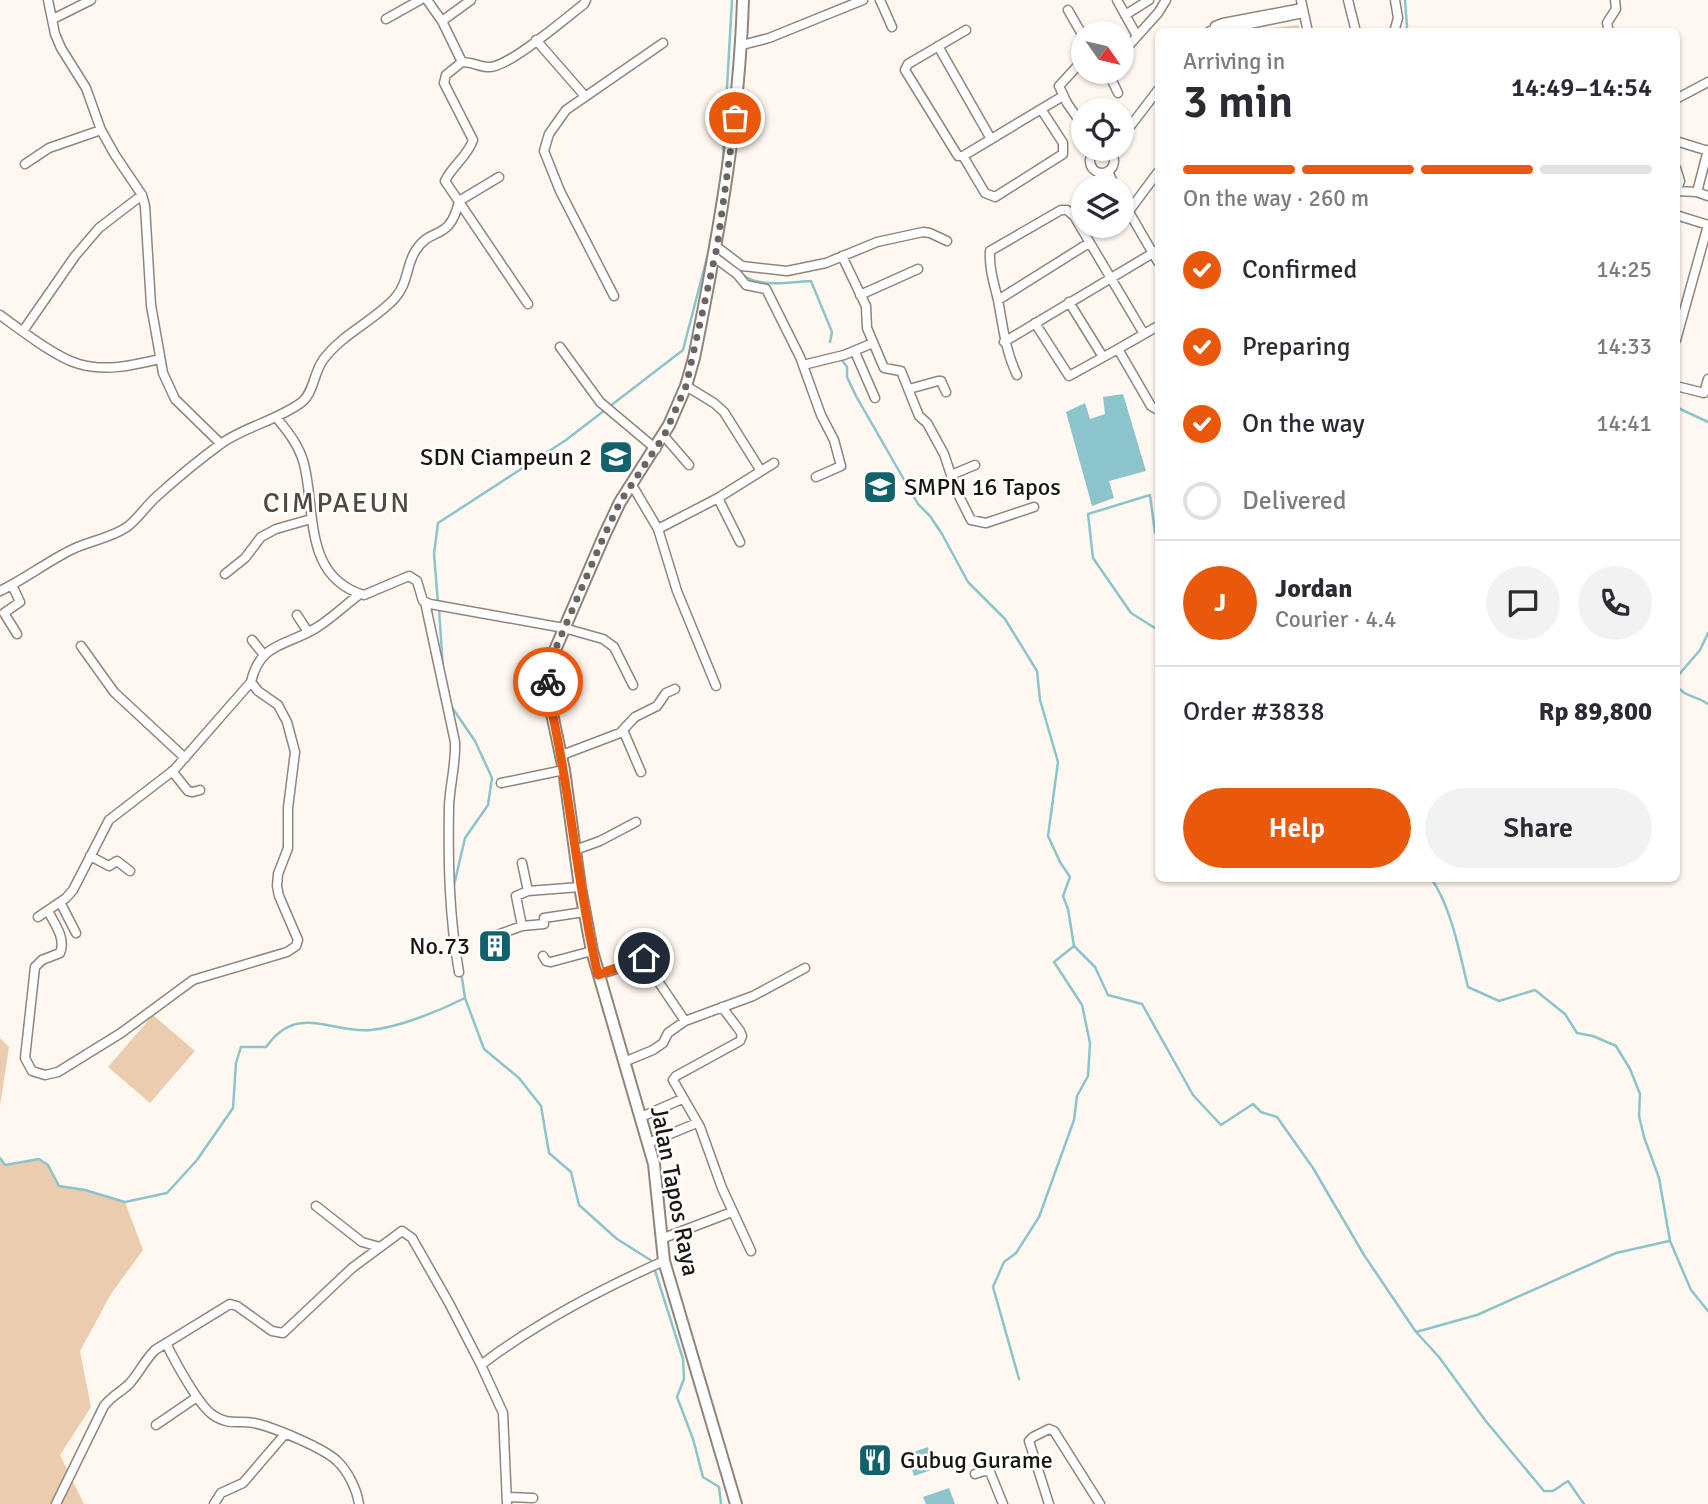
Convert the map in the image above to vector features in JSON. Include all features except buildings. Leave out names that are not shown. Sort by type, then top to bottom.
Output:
[{"type":"main road","name":"Jalan Tapos Raya","points":[[736,1504],[659,1263],[661,1239],[649,1143],[592,951],[580,887],[562,755],[547,690],[555,650],[604,536],[632,485],[664,436],[686,386],[715,252],[733,145],[743,0]]},
{"type":"street","points":[[48,0],[55,34],[86,88],[101,130],[142,195],[151,305],[167,384],[175,399],[221,444]]},
{"type":"street","points":[[53,19],[91,0]]},
{"type":"street","points":[[386,19],[421,0]]},
{"type":"street","points":[[428,0],[442,21],[462,62]]},
{"type":"street","points":[[442,21],[471,0]]},
{"type":"street","points":[[528,304],[445,181],[449,172],[469,152],[473,140],[471,131],[444,83],[446,75],[462,62],[490,67],[510,60],[586,0]]},
{"type":"street","points":[[742,45],[769,38],[863,0]]},
{"type":"street","points":[[880,0],[892,27]]},
{"type":"street","points":[[1117,0],[1137,36]]},
{"type":"street","points":[[1125,15],[1149,0]]},
{"type":"street","points":[[1134,39],[1166,0]]},
{"type":"street","points":[[1348,0],[1355,28]]},
{"type":"street","points":[[1395,0],[1398,18],[1395,28]]},
{"type":"street","points":[[1608,28],[1607,23],[1616,9],[1615,0]]},
{"type":"street","points":[[1212,28],[1223,23],[1302,7],[1307,28]]},
{"type":"street","points":[[1068,10],[1074,21]]},
{"type":"street","points":[[966,30],[908,64],[905,70],[955,153],[963,156],[985,193],[995,197],[1059,158],[1064,149],[1063,143],[1041,109]]},
{"type":"street","points":[[536,40],[584,95]]},
{"type":"street","points":[[614,296],[560,191],[544,151],[545,144],[557,120],[584,95],[663,43]]},
{"type":"street","points":[[938,47],[991,139]]},
{"type":"street","points":[[1071,72],[1061,82],[1060,89],[1071,108]]},
{"type":"street","points":[[1680,97],[1708,82]]},
{"type":"street","points":[[1114,84],[1118,93]]},
{"type":"street","points":[[1134,121],[1155,94]]},
{"type":"street","points":[[963,156],[1063,96]]},
{"type":"street","points":[[25,163],[49,148],[101,130]]},
{"type":"street","points":[[1680,142],[1708,150],[1696,192]]},
{"type":"street","points":[[1090,161],[1097,172],[1108,171]]},
{"type":"street","points":[[1108,171],[1113,161]]},
{"type":"street","points":[[1108,171],[1110,175]]},
{"type":"street","points":[[1134,204],[1155,176]]},
{"type":"street","points":[[0,591],[72,549],[114,534],[129,525],[155,498],[221,444],[248,428],[276,417],[305,398],[323,359],[397,296],[406,279],[414,252],[422,242],[449,226],[456,216],[459,201],[499,177]]},
{"type":"street","points":[[1680,192],[1696,192],[1708,196]]},
{"type":"street","points":[[23,331],[75,256],[99,228],[142,195]]},
{"type":"street","points":[[1017,375],[1004,342],[998,300],[989,266],[990,251],[1061,210],[1067,210],[1074,216],[1144,334]]},
{"type":"street","points":[[1680,216],[1708,225],[1705,251],[1680,328]]},
{"type":"street","points":[[1134,219],[1155,252]]},
{"type":"street","points":[[715,252],[736,263],[787,271],[813,267],[877,242],[923,232],[947,241]]},
{"type":"street","points":[[998,300],[1089,243]]},
{"type":"street","points":[[715,252],[746,285],[766,289],[803,365],[821,415],[834,439],[841,466],[816,477]]},
{"type":"street","points":[[842,256],[866,306],[865,320],[884,368],[900,369],[919,416],[927,423],[939,443],[964,505],[974,522],[986,523],[1034,507]]},
{"type":"street","points":[[1004,342],[1111,278],[1155,256]]},
{"type":"street","points":[[860,295],[918,269]]},
{"type":"street","points":[[1069,302],[1102,357]]},
{"type":"street","points":[[0,315],[60,356],[82,366],[116,368],[160,359]]},
{"type":"street","points":[[1035,323],[1069,376],[1144,334],[1155,331]]},
{"type":"street","points":[[803,365],[855,352],[873,343]]},
{"type":"street","points":[[559,347],[608,409],[656,449]]},
{"type":"street","points":[[1118,349],[1155,409]]},
{"type":"street","points":[[855,352],[875,398]]},
{"type":"street","points":[[1680,387],[1704,394],[1708,379]]},
{"type":"street","points":[[909,389],[941,381],[946,392]]},
{"type":"street","points":[[686,386],[724,412],[761,471]]},
{"type":"street","points":[[276,417],[289,433],[305,466],[316,546],[324,563],[344,585],[360,594],[369,594],[409,576],[417,581],[422,598],[428,603],[564,628],[603,639],[612,644],[633,684]]},
{"type":"street","points":[[664,436],[689,466]]},
{"type":"street","points":[[657,529],[718,498],[774,463]]},
{"type":"street","points":[[951,475],[975,465]]},
{"type":"street","points":[[632,485],[657,529],[677,591],[716,686]]},
{"type":"street","points":[[718,498],[740,542]]},
{"type":"street","points":[[225,574],[245,558],[261,537],[276,529],[311,519]]},
{"type":"street","points":[[12,585],[20,600],[4,613],[17,634]]},
{"type":"street","points":[[38,917],[73,890],[109,820],[185,758],[251,681],[256,666],[264,655],[274,647],[309,632],[360,594]]},
{"type":"street","points":[[428,603],[455,742],[456,761],[449,802],[449,898],[459,972]]},
{"type":"street","points":[[297,615],[309,632]]},
{"type":"street","points":[[253,639],[264,655]]},
{"type":"street","points":[[81,646],[114,692],[185,758]]},
{"type":"street","points":[[48,911],[61,936],[63,946],[60,953],[41,960],[35,967],[25,1058],[32,1071],[45,1074],[58,1072],[86,1056],[193,980],[287,952],[296,946],[298,940],[277,887],[278,874],[288,848],[288,807],[295,751],[278,705],[258,691],[251,681]]},
{"type":"street","points":[[562,755],[616,735],[635,717],[657,706],[666,693],[675,689]]},
{"type":"street","points":[[623,730],[641,772]]},
{"type":"street","points":[[501,783],[564,770]]},
{"type":"street","points":[[172,771],[188,792],[200,790]]},
{"type":"street","points":[[575,850],[600,841],[636,822]]},
{"type":"street","points":[[90,856],[109,866],[117,861],[131,871]]},
{"type":"street","points":[[522,863],[528,891]]},
{"type":"street","points":[[522,926],[516,896],[528,891],[580,887]]},
{"type":"street","points":[[60,902],[76,933]]},
{"type":"street","points":[[497,935],[522,926],[544,925],[544,918],[584,912]]},
{"type":"street","points":[[543,956],[546,961],[551,962],[592,951]]},
{"type":"street","points":[[598,975],[644,958],[651,964],[660,984],[685,1021]]},
{"type":"street","points":[[624,1062],[653,1050],[663,1043],[668,1033],[685,1021],[765,990],[805,968]]},
{"type":"street","points":[[722,1007],[740,1031],[740,1041],[673,1080],[697,1123],[732,1212],[751,1251]]},
{"type":"street","points":[[641,1117],[682,1099]]},
{"type":"street","points":[[649,1143],[697,1123]]},
{"type":"street","points":[[316,1206],[362,1242],[380,1247]]},
{"type":"street","points":[[661,1239],[732,1212]]},
{"type":"street","points":[[56,1504],[104,1406],[112,1396],[129,1385],[146,1358],[230,1304],[237,1306],[272,1331],[283,1333],[352,1268],[402,1231],[408,1234],[449,1303],[503,1413],[508,1500],[533,1498]]},
{"type":"street","points":[[481,1365],[594,1294],[659,1263]]},
{"type":"street","points":[[166,1343],[210,1414],[225,1422],[252,1423],[325,1452],[339,1462],[354,1487],[359,1504]]},
{"type":"street","points":[[156,1425],[197,1397]]},
{"type":"street","points":[[1048,1504],[1029,1441],[1049,1429],[1054,1431],[1100,1504]]},
{"type":"street","points":[[214,1504],[221,1493],[243,1483],[285,1434]]},
{"type":"street","points":[[975,1475],[984,1471],[990,1472],[1003,1504]]},
{"type":"shaded area","points":[[1298,25],[1300,28],[1272,28]]},
{"type":"shaded area","points":[[153,1015],[195,1051],[150,1103],[108,1067]]},
{"type":"shaded area","points":[[0,1038],[9,1047],[0,1106]]},
{"type":"shaded area","points":[[0,1158],[5,1165],[39,1159],[48,1165],[59,1186],[85,1190],[125,1202],[143,1250],[111,1294],[80,1351],[91,1407],[60,1455],[84,1504],[0,1504]]},
{"type":"water","points":[[1123,394],[1146,471],[1109,481],[1114,498],[1092,506],[1066,412],[1085,403],[1090,419],[1105,414],[1103,397]]},
{"type":"water","points":[[928,1447],[935,1469],[914,1476],[907,1454]]},
{"type":"water","points":[[949,1488],[955,1504],[926,1504],[923,1497]]},
{"type":"waterway","points":[[722,175],[732,0]]},
{"type":"waterway","points":[[1405,0],[1406,28]]},
{"type":"waterway","points":[[438,603],[434,554],[438,523],[566,440],[683,350],[709,250],[718,199]]},
{"type":"waterway","points":[[743,275],[766,283],[811,281],[832,332],[830,342]]},
{"type":"waterway","points":[[841,359],[847,367],[847,377],[856,396],[918,504],[942,534],[968,582],[1005,619],[1037,671],[1040,700],[1058,762],[1048,836],[1070,877],[1063,896],[1074,946],[1054,962],[1082,1005],[1090,1043],[1088,1076],[1077,1096],[1074,1120],[1039,1217],[1016,1253],[1004,1262],[993,1287],[1019,1379]]},
{"type":"waterway","points":[[1680,409],[1708,422]]},
{"type":"waterway","points":[[1155,533],[1150,495],[1088,514],[1093,558],[1131,613],[1155,628]]},
{"type":"waterway","points":[[439,609],[443,669]]},
{"type":"waterway","points":[[1680,673],[1700,650],[1708,633]]},
{"type":"waterway","points":[[1680,689],[1708,704]]},
{"type":"waterway","points":[[451,706],[475,741],[492,778],[488,805],[465,838],[454,885]]},
{"type":"waterway","points":[[1433,882],[1450,917],[1468,987],[1499,1001],[1535,990],[1565,1014],[1577,1033],[1593,1036],[1616,1046],[1630,1069],[1640,1094],[1639,1116],[1659,1178],[1670,1241],[1691,1290],[1708,1311]]},
{"type":"waterway","points":[[1074,946],[1095,967],[1108,995],[1142,1004],[1193,1095],[1221,1125],[1253,1104],[1261,1112],[1277,1117],[1313,1168],[1364,1255],[1416,1332],[1439,1357],[1485,1420],[1544,1491],[1553,1491],[1568,1481],[1584,1504]]},
{"type":"waterway","points":[[461,972],[465,998],[484,1049],[519,1078],[541,1106],[549,1153],[571,1172],[579,1205],[617,1239],[652,1261],[683,1359],[684,1379],[677,1397],[693,1439],[703,1477],[719,1487],[721,1504]]},
{"type":"waterway","points":[[0,1158],[5,1165],[39,1159],[48,1165],[59,1186],[85,1190],[125,1202],[167,1193],[197,1160],[233,1108],[236,1063],[241,1047],[266,1047],[290,1026],[303,1023],[356,1030],[394,1026],[465,998]]},
{"type":"waterway","points":[[1416,1332],[1477,1315],[1616,1253],[1669,1241]]},
{"type":"way so far","points":[[548,682],[555,650],[604,536],[620,502],[664,436],[686,386],[717,247],[735,118]]},
{"type":"place","name":"SDN Ciampeun 2","points":[[616,457]]},
{"type":"place","name":"SMPN 16 Tapos","points":[[880,487]]},
{"type":"place","name":"No.73","points":[[495,946]]},
{"type":"place","name":"Gubug Gurame","points":[[875,1460]]},
{"type":"district","name":"CIMPAEUN","points":[[337,503]]},
{"type":"route","points":[[548,682],[547,690],[564,770],[580,887],[598,975],[644,958]]}]
